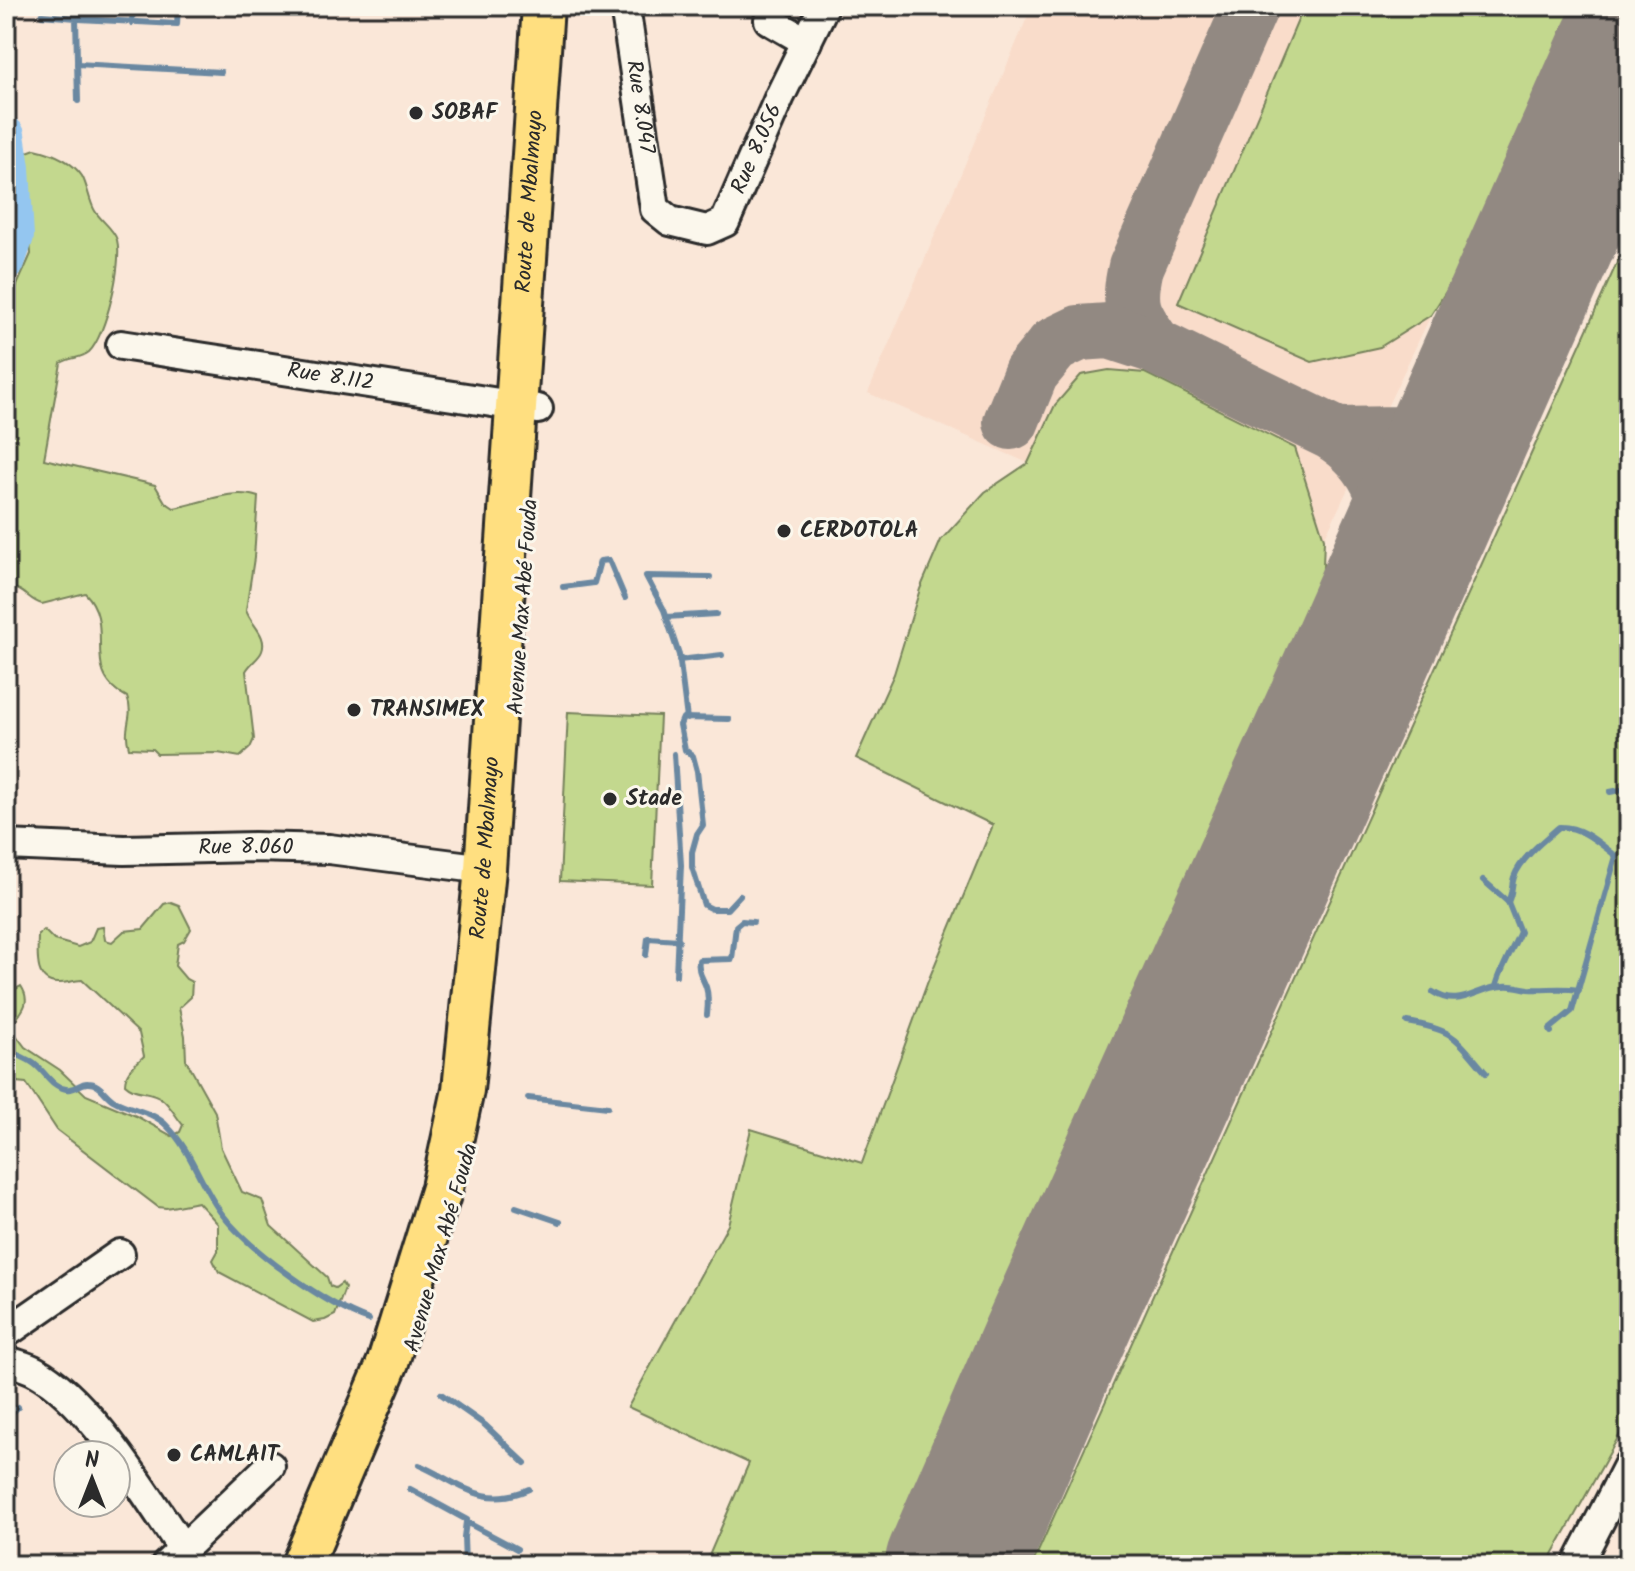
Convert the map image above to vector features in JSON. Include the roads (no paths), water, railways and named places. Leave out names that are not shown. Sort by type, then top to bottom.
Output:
[{"type":"highway","name":"Route de Mbalmayo","points":[[302,1565],[388,1362],[442,1188],[463,1090],[528,407],[543,6]]},
{"type":"highway","name":"Avenue Max Abé Fouda","points":[[326,1565],[409,1366],[463,1188],[481,1099],[496,999],[528,407],[563,6]]},
{"type":"street","name":"Rue 8.047","points":[[625,6],[655,209]]},
{"type":"street","points":[[774,6],[769,20],[807,42]]},
{"type":"street","name":"Rue 8.056","points":[[655,209],[670,221],[707,230],[725,222],[780,96],[824,6]]},
{"type":"street","name":"Rue 8.112","points":[[121,345],[528,407]]},
{"type":"street","name":"Rue 8.060","points":[[6,845],[124,850],[329,849],[485,869]]},
{"type":"street","points":[[6,1333],[120,1254]]},
{"type":"street","points":[[6,1360],[35,1372],[65,1394],[92,1421],[175,1557],[270,1466]]},
{"type":"street","points":[[1577,1565],[1629,1464]]},
{"type":"waterway","points":[[81,6],[79,19],[177,24],[178,6]]},
{"type":"waterway","points":[[132,23],[133,6]]},
{"type":"waterway","points":[[42,15],[76,18],[78,101]]},
{"type":"waterway","points":[[77,64],[221,72]]},
{"type":"waterway","points":[[6,135],[15,236],[6,262]]},
{"type":"waterway","points":[[563,587],[594,583],[600,561],[609,560],[625,598]]},
{"type":"waterway","points":[[687,719],[679,655],[664,610],[646,576],[710,577]]},
{"type":"waterway","points":[[666,617],[716,614]]},
{"type":"waterway","points":[[679,660],[722,655]]},
{"type":"waterway","points":[[729,719],[683,718],[680,725],[685,750],[693,756],[697,771],[703,825],[692,852],[692,867],[704,905],[712,909],[727,909],[740,895]]},
{"type":"waterway","points":[[674,754],[681,865],[676,975]]},
{"type":"waterway","points":[[1610,792],[1620,790],[1629,794]]},
{"type":"waterway","points":[[1508,902],[1514,877],[1522,863],[1559,827],[1583,832],[1616,856],[1572,1011],[1550,1029],[1551,1032]]},
{"type":"waterway","points":[[1483,880],[1508,902],[1520,932],[1496,987]]},
{"type":"waterway","points":[[707,1015],[708,994],[699,970],[699,960],[732,959],[736,926],[742,921],[753,922]]},
{"type":"waterway","points":[[646,955],[648,938],[679,940]]},
{"type":"waterway","points":[[1433,992],[1452,999],[1504,986],[1579,990]]},
{"type":"waterway","points":[[1407,1022],[1435,1028],[1453,1037],[1486,1073]]},
{"type":"waterway","points":[[6,1050],[31,1061],[61,1088],[92,1083],[113,1100],[161,1121],[183,1146],[208,1192],[235,1229],[269,1260],[311,1290],[369,1320]]},
{"type":"waterway","points":[[528,1098],[608,1107]]},
{"type":"waterway","points":[[516,1207],[560,1222]]},
{"type":"waterway","points":[[441,1394],[485,1425],[525,1463]]},
{"type":"waterway","points":[[6,1418],[18,1407]]},
{"type":"waterway","points":[[419,1465],[472,1492],[485,1495],[513,1495],[529,1489]]},
{"type":"waterway","points":[[410,1489],[467,1520]]},
{"type":"waterway","points":[[465,1565],[466,1522],[517,1549]]},
{"type":"place","name":"SOBAF","points":[[416,113]]},
{"type":"place","name":"CERDOTOLA","points":[[784,531]]},
{"type":"place","name":"TRANSIMEX","points":[[354,710]]},
{"type":"place","name":"Stade","points":[[610,799]]},
{"type":"place","name":"CAMLAIT","points":[[174,1455]]}]
